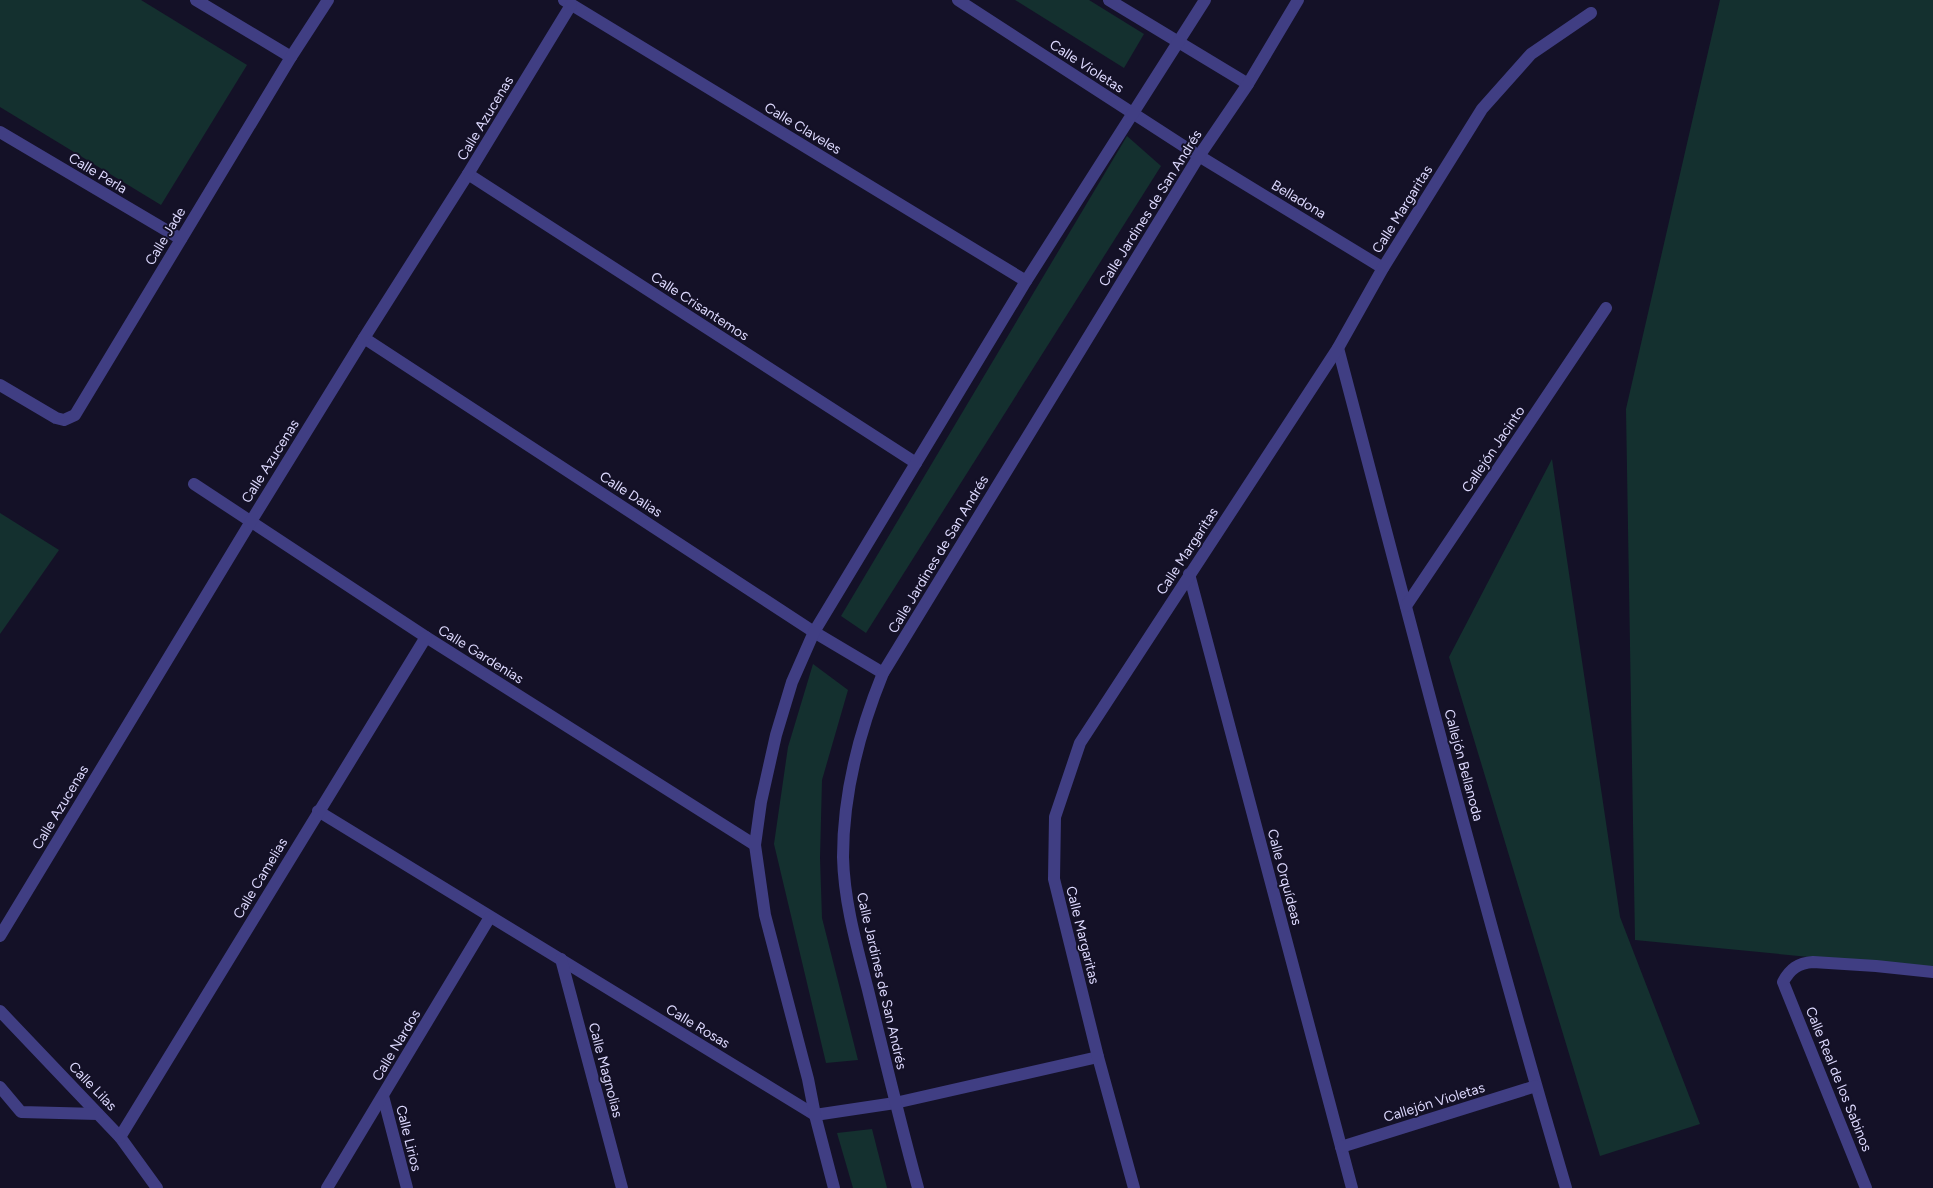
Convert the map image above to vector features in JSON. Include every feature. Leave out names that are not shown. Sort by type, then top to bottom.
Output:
[{"type":"street","points":[[196,0],[291,57]]},
{"type":"street","name":"Calle Jade","points":[[0,385],[56,418],[70,419],[75,415],[291,57],[328,0]]},
{"type":"street","name":"Calle Violetas","points":[[958,0],[1199,156]]},
{"type":"street","points":[[1109,0],[1248,84]]},
{"type":"street","points":[[834,1188],[815,1115],[808,1079],[765,915],[755,845],[761,802],[776,735],[792,682],[814,632],[1026,281],[1205,0]]},
{"type":"street","name":"Calle Jardines de San Andrés","points":[[918,1188],[895,1103],[848,902],[844,858],[845,813],[853,764],[867,712],[883,673],[1199,156],[1248,84],[1298,0]]},
{"type":"street","name":"Calle Azucenas","points":[[0,936],[250,523],[468,174],[568,2]]},
{"type":"street","name":"Calle Claveles","points":[[568,2],[1026,281]]},
{"type":"street","name":"Calle Margaritas","points":[[1134,1188],[1098,1057],[1054,879],[1056,818],[1080,743],[1338,348],[1384,268],[1482,109],[1531,54],[1591,13]]},
{"type":"street","name":"Calle Perla","points":[[0,132],[181,240]]},
{"type":"street","name":"Belladona","points":[[1199,156],[1384,268]]},
{"type":"street","name":"Calle Crisantemos","points":[[468,174],[916,463]]},
{"type":"street","name":"Callejón Jacinto","points":[[1406,606],[1606,308]]},
{"type":"street","name":"Calle Dalias","points":[[364,338],[814,632],[883,673]]},
{"type":"street","name":"Callejón Bellanoda","points":[[1338,348],[1536,1086],[1566,1188]]},
{"type":"street","name":"Calle Gardenias","points":[[194,484],[250,523],[426,637],[755,845]]},
{"type":"street","name":"Calle Orquídeas","points":[[1189,574],[1352,1188]]},
{"type":"street","name":"Calle Camelias","points":[[120,1136],[426,637]]},
{"type":"street","name":"Calle Rosas","points":[[318,811],[815,1115]]},
{"type":"street","name":"Calle Nardos","points":[[327,1188],[490,917]]},
{"type":"street","name":"Calle Magnolias","points":[[561,960],[622,1188]]},
{"type":"street","name":"Calle Real de los Sabinos","points":[[1866,1188],[1783,982],[1793,968],[1802,963],[1813,962],[1933,972]]},
{"type":"street","name":"Calle Lilas","points":[[0,1011],[120,1136],[157,1188]]},
{"type":"street","points":[[815,1115],[895,1103],[1098,1057]]},
{"type":"street","name":"Callejón Violetas","points":[[1341,1147],[1536,1086]]},
{"type":"street","points":[[0,1087],[21,1112],[98,1114]]},
{"type":"street","name":"Calle Lirios","points":[[383,1096],[406,1188]]},
{"type":"green space","points":[[0,0],[141,0],[247,65],[161,205],[0,107]]},
{"type":"green space","points":[[1015,0],[1089,0],[1144,34],[1124,68]]},
{"type":"green space","points":[[1720,0],[1933,0],[1933,969],[1635,940],[1626,409]]},
{"type":"green space","points":[[1127,136],[1161,166],[866,633],[841,616]]},
{"type":"green space","points":[[1552,459],[1620,917],[1700,1124],[1600,1156],[1449,657]]},
{"type":"green space","points":[[0,513],[59,550],[0,634]]},
{"type":"green space","points":[[813,664],[848,690],[822,780],[820,858],[822,918],[858,1060],[826,1063],[774,844],[788,747]]},
{"type":"green space","points":[[872,1129],[887,1188],[853,1188],[837,1133]]}]
